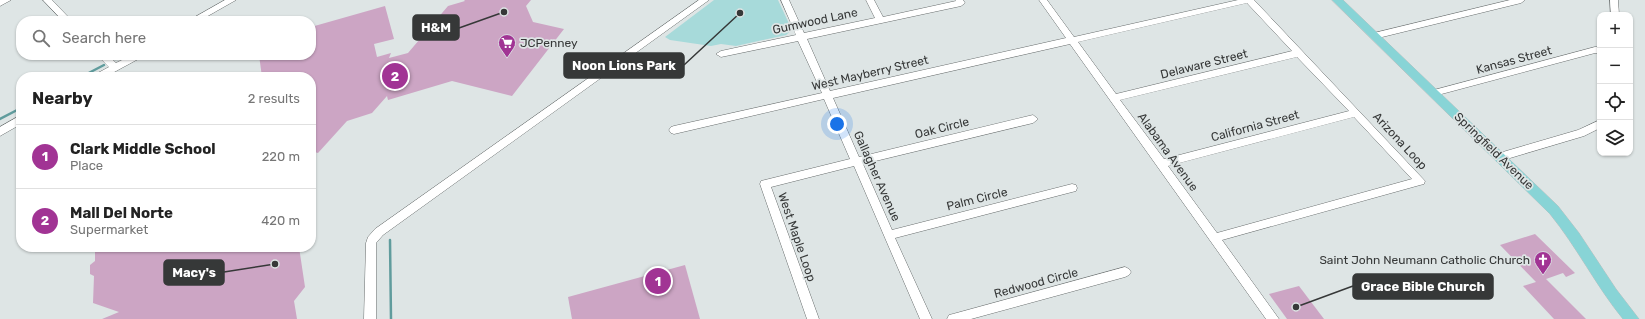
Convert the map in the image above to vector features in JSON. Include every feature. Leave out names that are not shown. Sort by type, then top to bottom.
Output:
[{"type":"main road","name":"Springfield Avenue","points":[[1337,0],[1542,198],[1564,222],[1603,282],[1632,319]]},
{"type":"street","points":[[0,4],[7,0]]},
{"type":"street","points":[[47,0],[63,16]]},
{"type":"street","points":[[202,16],[232,0]]},
{"type":"street","points":[[370,319],[371,244],[372,240],[379,232],[705,0]]},
{"type":"street","name":"Gallagher Avenue","points":[[785,0],[926,319]]},
{"type":"street","points":[[870,0],[880,20]]},
{"type":"street","name":"Alabama Avenue","points":[[1043,0],[1273,319]]},
{"type":"street","name":"West Mayberry Street","points":[[674,130],[1249,0]]},
{"type":"street","name":"Arizona Loop","points":[[1214,238],[1420,181],[1249,0]]},
{"type":"street","points":[[1374,36],[1520,0]]},
{"type":"street","points":[[1614,0],[1615,12]]},
{"type":"street","name":"Gumwood Lane","points":[[721,54],[880,20],[960,1]]},
{"type":"street","name":"Kansas Street","points":[[1434,93],[1597,50]]},
{"type":"street","name":"Delaware Street","points":[[1114,98],[1299,53]]},
{"type":"street","points":[[107,60],[115,67]]},
{"type":"street","points":[[106,72],[129,60]]},
{"type":"street","name":"California Street","points":[[1161,164],[1356,113]]},
{"type":"street","name":"Oak Circle","points":[[856,162],[1033,119]]},
{"type":"street","points":[[0,126],[16,120]]},
{"type":"street","points":[[0,132],[16,121]]},
{"type":"street","points":[[1500,157],[1581,133],[1597,125]]},
{"type":"street","name":"West Maple Loop","points":[[812,319],[765,184],[856,162]]},
{"type":"street","name":"Palm Circle","points":[[889,235],[1072,188]]},
{"type":"street","name":"Redwood Circle","points":[[953,319],[1125,272]]},
{"type":"shaded area","points":[[714,0],[778,0],[792,30],[786,35],[736,46],[721,44],[711,46],[670,40],[665,37]]},
{"type":"building","points":[[464,0],[531,0],[526,6],[533,22],[564,29],[512,96],[452,81],[388,100],[387,96],[372,113],[347,121],[318,153],[316,152],[316,72],[261,72],[260,60],[316,60],[316,26],[385,6],[394,39],[374,44],[377,57],[391,53],[389,58],[408,53],[448,6],[465,1]]},
{"type":"building","name":"Saint John Neumann Catholic Church","points":[[1535,234],[1575,273],[1566,277],[1563,273],[1546,279],[1586,319],[1554,319],[1523,286],[1536,282],[1500,245]]},
{"type":"building","points":[[95,252],[300,252],[305,287],[294,301],[297,319],[102,319],[119,312],[93,303],[94,276],[90,274],[90,265],[95,261]]},
{"type":"building","points":[[685,265],[700,319],[572,319],[568,297]]},
{"type":"building","points":[[1299,286],[1324,319],[1287,319],[1269,294]]},
{"type":"waterway","points":[[91,72],[104,65]]},
{"type":"waterway","points":[[0,119],[16,111]]},
{"type":"waterway","points":[[390,240],[391,319]]},
{"type":"place","name":"H&M","points":[[504,12]]},
{"type":"place","name":"Noon Lions Park","points":[[740,13]]},
{"type":"place","name":"JCPenney","points":[[507,58]]},
{"type":"place","name":"Mall Del Norte","points":[[395,76]]},
{"type":"place","name":"Macy's","points":[[275,264]]},
{"type":"place","name":"Saint John Neumann Catholic Church","points":[[1543,275]]},
{"type":"place","name":"Clark Middle School","points":[[658,281]]},
{"type":"place","name":"Grace Bible Church","points":[[1296,307]]}]
